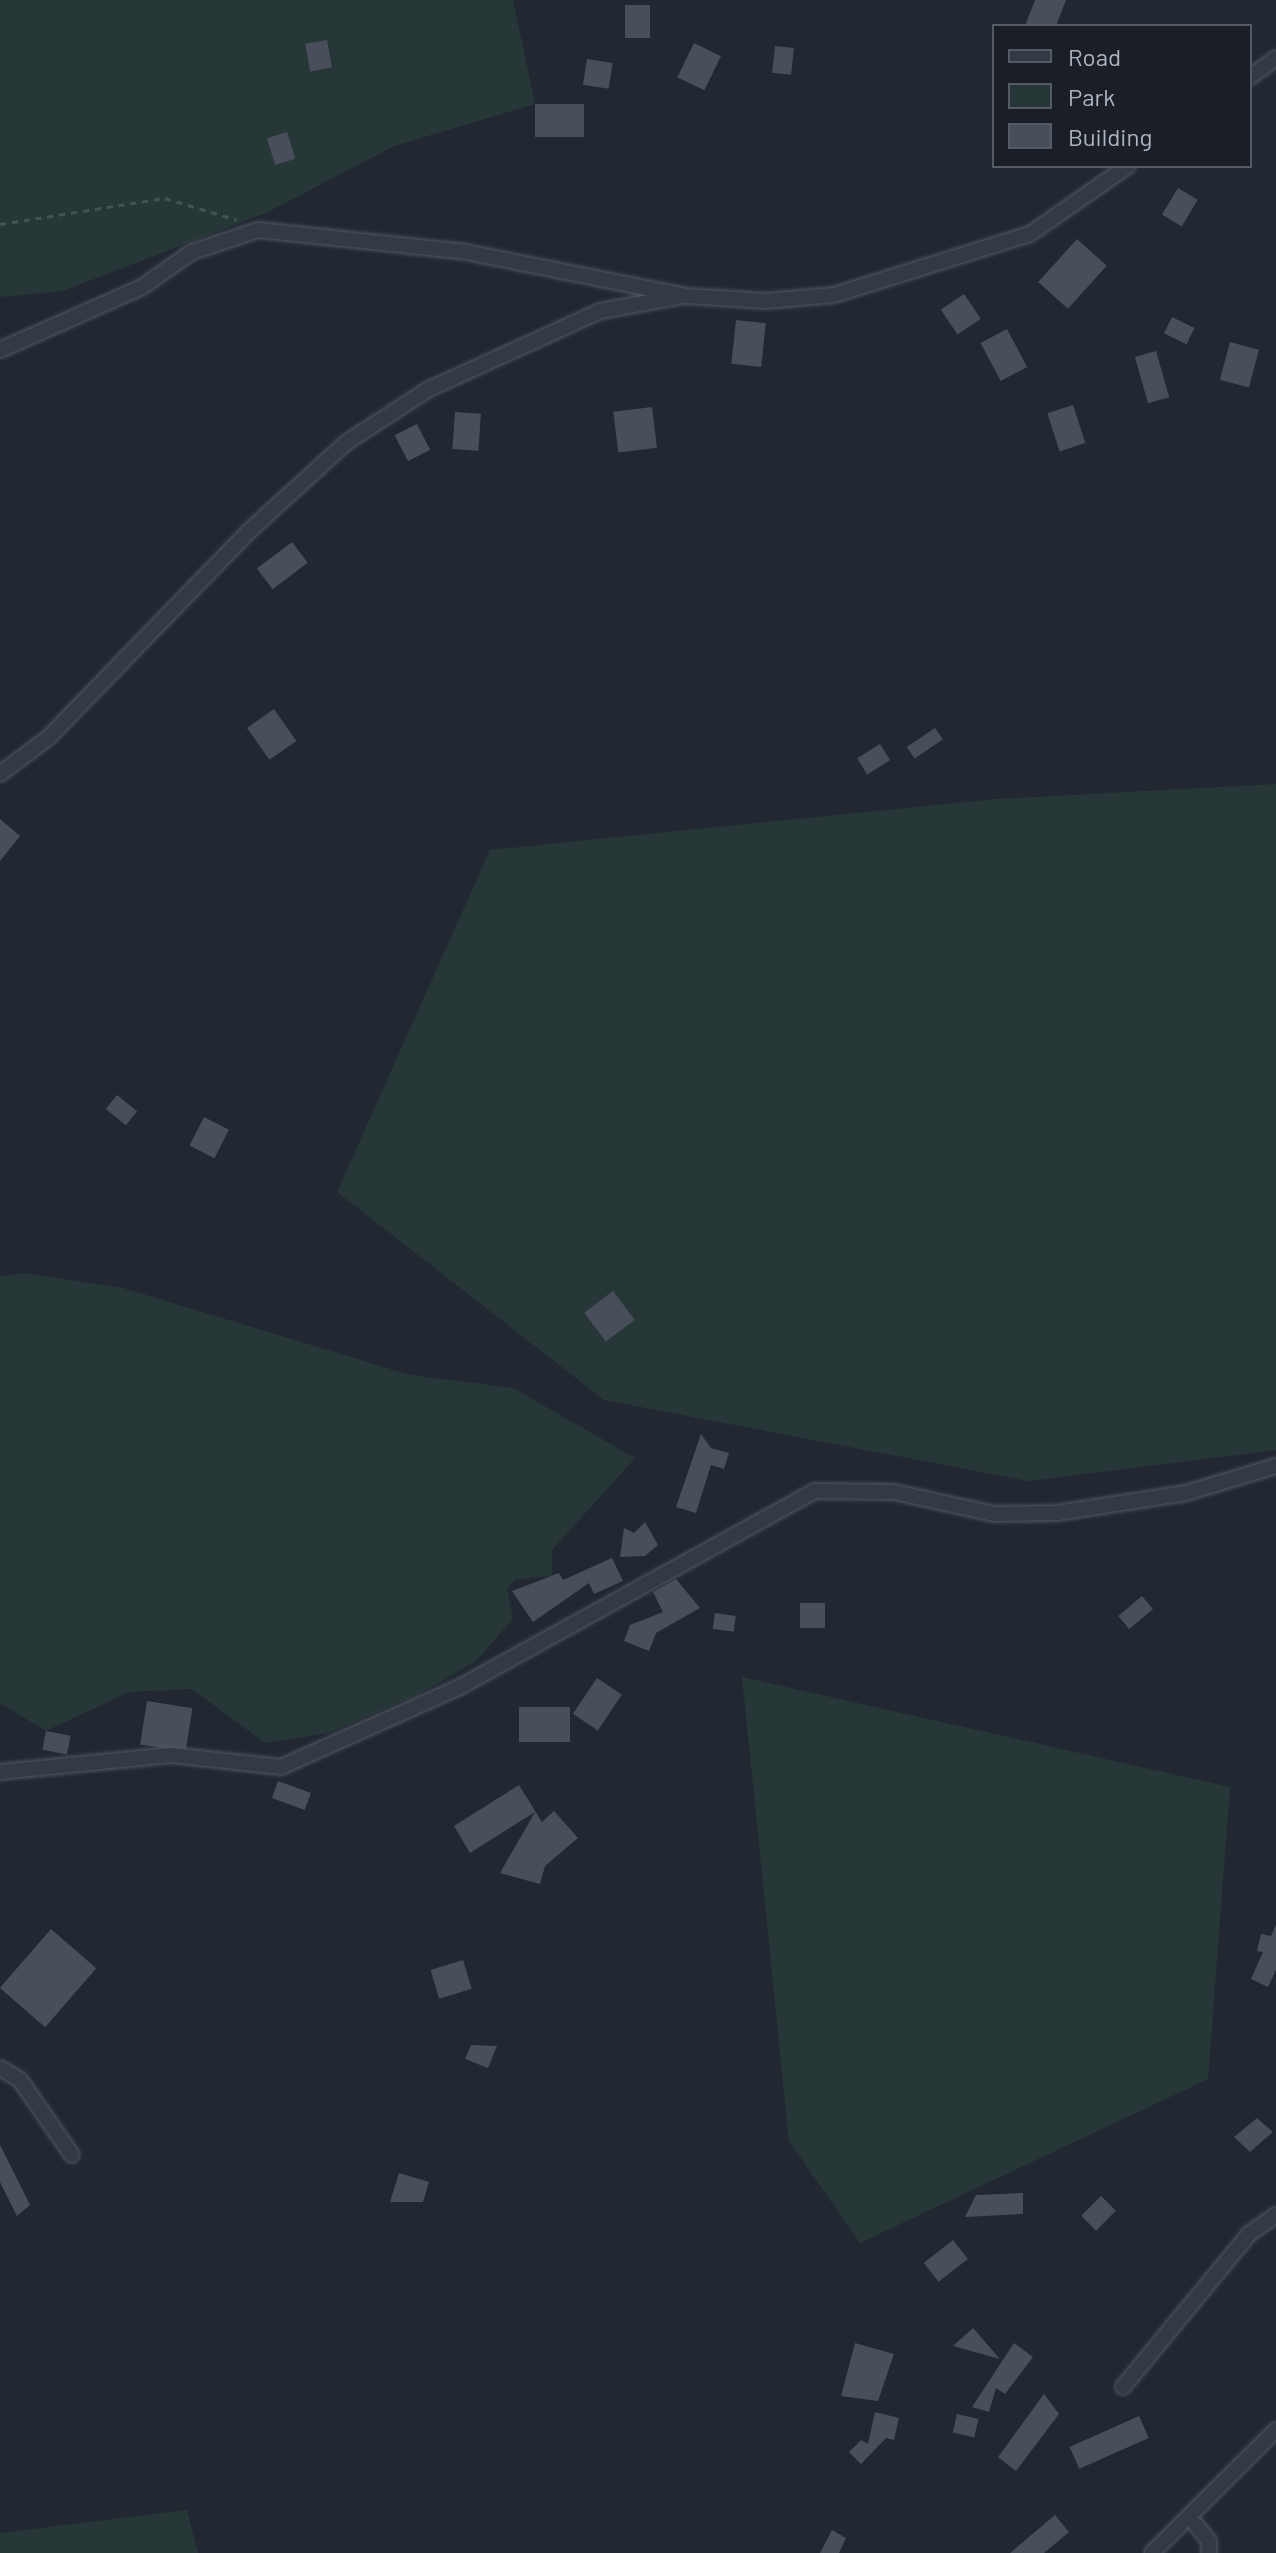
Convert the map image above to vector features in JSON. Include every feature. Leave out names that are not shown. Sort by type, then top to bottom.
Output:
[{"type":"street","points":[[1252,76],[1276,58]]},
{"type":"street","points":[[0,350],[142,287],[192,252],[258,230],[466,252],[686,296],[766,301],[834,295],[962,260],[1030,234],[1125,168]]},
{"type":"street","points":[[0,774],[48,738],[248,532],[347,442],[429,389],[600,311],[686,296]]},
{"type":"street","points":[[0,1772],[171,1755],[281,1767],[458,1688],[815,1491],[894,1492],[994,1514],[1057,1513],[1186,1493],[1276,1466]]},
{"type":"street","points":[[0,2068],[20,2080],[72,2155]]},
{"type":"street","points":[[1123,2387],[1249,2234],[1276,2215]]},
{"type":"street","points":[[1152,2553],[1276,2430]]},
{"type":"street","points":[[1196,2525],[1209,2541],[1209,2553]]},
{"type":"path","points":[[0,224],[165,198],[248,223]]},
{"type":"green space","points":[[0,0],[513,0],[535,104],[394,146],[268,212],[63,291],[0,297]]},
{"type":"green space","points":[[1276,784],[1276,1450],[1028,1481],[604,1400],[337,1192],[490,850],[995,799]]},
{"type":"green space","points":[[22,1273],[123,1288],[410,1375],[513,1388],[635,1458],[552,1550],[552,1576],[516,1579],[507,1588],[513,1619],[475,1662],[417,1695],[328,1733],[265,1743],[192,1689],[129,1692],[46,1731],[0,1703],[0,1277]]},
{"type":"green space","points":[[742,1677],[1230,1787],[1208,2079],[860,2243],[789,2141]]},
{"type":"green space","points":[[187,2510],[198,2553],[0,2553],[0,2533]]},
{"type":"building","points":[[1035,0],[1066,0],[1057,24],[1026,24]]},
{"type":"building","points":[[625,5],[650,5],[650,38],[625,38]]},
{"type":"building","points":[[327,40],[332,68],[310,71],[305,44]]},
{"type":"building","points":[[694,43],[721,56],[704,90],[677,77]]},
{"type":"building","points":[[775,46],[794,48],[791,75],[772,73]]},
{"type":"building","points":[[587,59],[613,63],[609,89],[583,85]]},
{"type":"building","points":[[535,104],[584,104],[584,137],[535,137]]},
{"type":"building","points":[[287,132],[295,159],[275,165],[267,138]]},
{"type":"building","points":[[1178,188],[1198,200],[1182,226],[1162,215]]},
{"type":"building","points":[[1077,239],[1107,266],[1068,309],[1038,282]]},
{"type":"building","points":[[964,294],[981,319],[958,335],[941,310]]},
{"type":"building","points":[[1172,317],[1194,328],[1187,344],[1164,333]]},
{"type":"building","points":[[736,320],[766,323],[761,367],[731,364]]},
{"type":"building","points":[[1007,329],[1027,367],[1001,381],[981,343]]},
{"type":"building","points":[[1230,342],[1259,350],[1249,387],[1220,380]]},
{"type":"building","points":[[1156,351],[1169,397],[1148,403],[1135,357]]},
{"type":"building","points":[[1073,405],[1085,443],[1060,451],[1047,413]]},
{"type":"building","points":[[652,407],[657,448],[618,452],[613,412]]},
{"type":"building","points":[[455,412],[481,414],[478,451],[452,449]]},
{"type":"building","points":[[417,424],[430,450],[408,461],[395,435]]},
{"type":"building","points":[[292,542],[308,563],[273,589],[257,568]]},
{"type":"building","points":[[274,709],[296,741],[269,760],[247,728]]},
{"type":"building","points":[[935,728],[943,740],[915,759],[907,747]]},
{"type":"building","points":[[880,744],[890,760],[867,774],[857,758]]},
{"type":"building","points":[[0,819],[20,836],[0,861]]},
{"type":"building","points":[[117,1095],[137,1111],[126,1125],[106,1109]]},
{"type":"building","points":[[204,1117],[229,1130],[214,1158],[189,1146]]},
{"type":"building","points":[[613,1291],[635,1320],[606,1341],[584,1313]]},
{"type":"building","points":[[701,1434],[711,1448],[729,1453],[724,1469],[711,1465],[696,1513],[676,1507]]},
{"type":"building","points":[[645,1522],[658,1545],[645,1556],[620,1557],[624,1528],[634,1533]]},
{"type":"building","points":[[612,1558],[623,1581],[594,1594],[589,1583],[533,1622],[512,1591],[559,1573],[563,1580]]},
{"type":"building","points":[[676,1579],[700,1608],[656,1633],[649,1651],[624,1641],[630,1625],[663,1612],[653,1592]]},
{"type":"building","points":[[1142,1596],[1153,1609],[1129,1629],[1118,1616]]},
{"type":"building","points":[[800,1603],[825,1603],[825,1628],[800,1628]]},
{"type":"building","points":[[715,1613],[736,1616],[734,1632],[713,1629]]},
{"type":"building","points":[[597,1678],[622,1695],[598,1730],[573,1714]]},
{"type":"building","points":[[147,1701],[192,1708],[186,1752],[140,1744]]},
{"type":"building","points":[[519,1707],[570,1707],[570,1742],[519,1742]]},
{"type":"building","points":[[46,1731],[71,1736],[67,1754],[42,1750]]},
{"type":"building","points":[[278,1781],[311,1793],[305,1810],[272,1798]]},
{"type":"building","points":[[519,1785],[542,1822],[554,1811],[578,1838],[545,1866],[540,1884],[500,1873],[535,1812],[470,1853],[454,1826]]},
{"type":"building","points":[[1276,1925],[1276,1970],[1268,1987],[1251,1979],[1263,1952],[1257,1951],[1261,1934],[1271,1936]]},
{"type":"building","points":[[51,1929],[96,1968],[45,2027],[0,1988]]},
{"type":"building","points":[[463,1960],[472,1989],[439,1999],[430,1970]]},
{"type":"building","points":[[471,2045],[497,2046],[488,2068],[465,2059]]},
{"type":"building","points":[[1257,2118],[1273,2132],[1250,2152],[1234,2137]]},
{"type":"building","points":[[0,2145],[30,2205],[17,2216],[0,2182]]},
{"type":"building","points":[[399,2173],[429,2182],[423,2202],[390,2202]]},
{"type":"building","points":[[1023,2193],[1023,2214],[965,2217],[976,2195]]},
{"type":"building","points":[[1101,2196],[1116,2211],[1096,2231],[1081,2216]]},
{"type":"building","points":[[953,2240],[968,2259],[939,2282],[924,2263]]},
{"type":"building","points":[[973,2328],[1000,2359],[953,2346]]},
{"type":"building","points":[[855,2343],[894,2354],[878,2401],[841,2396]]},
{"type":"building","points":[[1014,2343],[1033,2357],[1005,2394],[996,2388],[989,2412],[972,2407]]},
{"type":"building","points":[[1044,2394],[1059,2414],[1016,2471],[998,2457]]},
{"type":"building","points":[[875,2412],[899,2418],[894,2440],[886,2438],[861,2464],[849,2452],[861,2440],[868,2444]]},
{"type":"building","points":[[957,2414],[978,2419],[974,2437],[953,2433]]},
{"type":"building","points":[[1139,2416],[1149,2438],[1079,2469],[1070,2447]]},
{"type":"building","points":[[1055,2515],[1069,2532],[1044,2553],[1010,2553]]},
{"type":"building","points":[[832,2530],[846,2538],[839,2553],[820,2553]]}]
